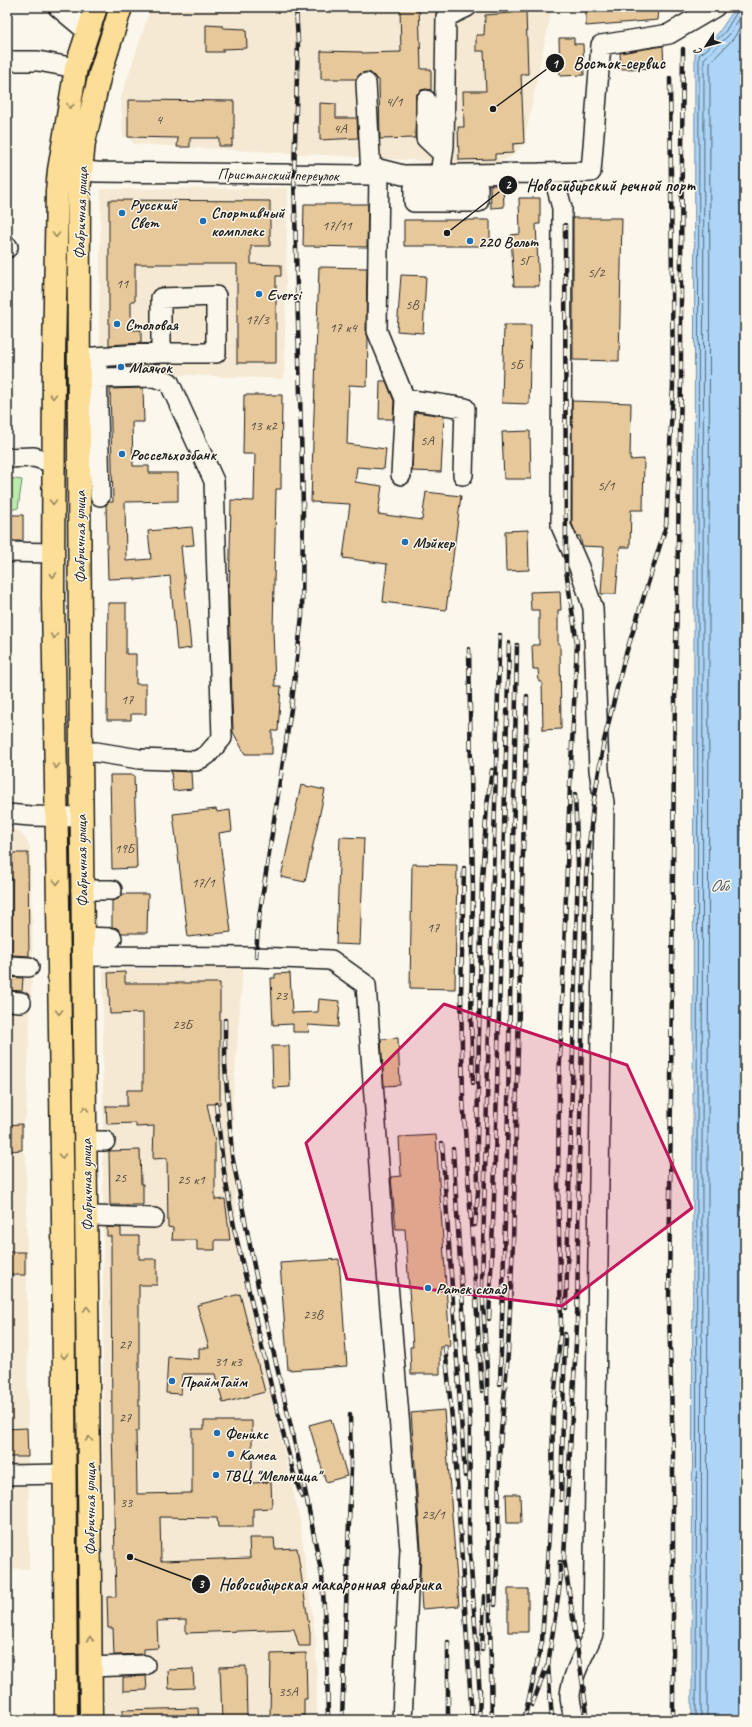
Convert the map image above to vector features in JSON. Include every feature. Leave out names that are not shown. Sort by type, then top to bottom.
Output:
[{"type":"main road","name":"Фабричная улица","points":[[66,1720],[63,1216],[53,554],[54,341],[57,192],[59,170],[76,68],[96,7]]},
{"type":"main road","name":"Фабричная улица","points":[[91,1720],[80,753],[88,358],[79,192],[84,142],[100,74],[121,7]]},
{"type":"street","points":[[58,7],[88,32]]},
{"type":"street","points":[[440,175],[443,154],[446,17],[467,7]]},
{"type":"street","name":"Пристанский переулок","points":[[59,170],[375,172],[404,175],[494,175],[591,172],[601,45],[668,34],[716,7]]},
{"type":"street","points":[[7,61],[38,61],[76,68]]},
{"type":"street","points":[[366,82],[375,172],[377,331],[405,399],[401,475]]},
{"type":"street","points":[[426,100],[426,138],[443,154]]},
{"type":"street","points":[[540,173],[556,185],[562,208],[561,526],[579,567],[593,608],[599,770],[604,803],[593,1634],[580,1666],[575,1671],[570,1696],[574,1720]]},
{"type":"street","points":[[404,175],[406,188],[414,193]]},
{"type":"street","points":[[100,496],[97,378],[88,358],[161,353]]},
{"type":"street","points":[[80,753],[96,752],[139,759],[196,761],[207,755],[222,738],[214,481],[169,382],[154,377],[97,378]]},
{"type":"street","points":[[405,399],[465,408],[463,475]]},
{"type":"street","points":[[7,458],[34,457],[53,463]]},
{"type":"street","points":[[7,552],[53,554]]},
{"type":"street","points":[[7,814],[81,817]]},
{"type":"street","points":[[82,890],[112,890]]},
{"type":"street","points":[[82,946],[112,938]]},
{"type":"street","points":[[82,946],[256,957],[331,960],[366,986],[384,1235],[410,1550],[402,1720]]},
{"type":"street","points":[[7,966],[29,967]]},
{"type":"street","points":[[94,1216],[154,1218]]},
{"type":"street","points":[[7,1474],[64,1474]]},
{"type":"street","points":[[90,1667],[145,1665]]},
{"type":"highlighted area","points":[[444,1004],[627,1065],[692,1208],[562,1306],[347,1279],[306,1143]]},
{"type":"shaded area","points":[[151,7],[552,7],[524,143],[511,157],[497,163],[459,163],[134,144],[128,137],[123,137],[121,97]]},
{"type":"shaded area","points":[[288,188],[284,379],[135,373],[102,376],[99,327],[101,189]]},
{"type":"shaded area","points":[[7,830],[17,830],[25,838],[30,847],[33,951],[26,1116],[22,1125],[22,1150],[26,1156],[29,1569],[7,1568]]},
{"type":"shaded area","points":[[243,966],[233,1101],[237,1254],[299,1515],[316,1642],[317,1720],[104,1720],[103,970]]},
{"type":"green space","points":[[7,478],[22,480],[18,508],[7,511]]},
{"type":"water","name":"Обь","points":[[736,7],[745,7],[745,1720],[692,1720],[695,50],[702,47],[714,38]]},
{"type":"building","points":[[400,7],[419,7],[421,69],[431,69],[431,90],[421,90],[416,95],[415,138],[380,139],[379,80],[376,79],[371,73],[366,72],[360,74],[356,79],[321,79],[321,51],[362,53],[401,52]]},
{"type":"building","points":[[586,7],[659,7],[658,20],[586,26]]},
{"type":"building","points":[[526,12],[528,74],[521,74],[524,143],[513,144],[513,153],[495,154],[495,159],[459,160],[458,127],[464,127],[463,91],[486,91],[484,51],[476,51],[476,35],[484,35],[485,15]]},
{"type":"building","points":[[206,25],[223,26],[223,28],[246,29],[247,48],[223,49],[223,52],[206,52]]},
{"type":"building","points":[[559,38],[574,38],[574,44],[583,44],[584,75],[560,76]]},
{"type":"building","points":[[663,46],[664,68],[621,69],[620,53]]},
{"type":"building","points":[[128,100],[234,101],[234,139],[232,139],[232,146],[219,146],[219,138],[190,138],[190,147],[177,147],[178,138],[128,137]]},
{"type":"building","points":[[320,103],[336,104],[336,118],[357,118],[358,138],[320,140]]},
{"type":"building","points":[[490,185],[503,185],[504,207],[491,208]]},
{"type":"building","points":[[519,198],[540,198],[540,224],[536,224],[539,286],[514,286],[511,235],[520,234]]},
{"type":"building","points":[[109,200],[270,201],[270,246],[251,246],[251,264],[281,265],[281,276],[276,276],[276,363],[237,363],[237,264],[135,264],[135,301],[131,301],[131,330],[141,330],[141,343],[109,345]]},
{"type":"building","points":[[304,204],[368,204],[367,247],[303,246]]},
{"type":"building","points":[[573,218],[622,218],[619,361],[573,360]]},
{"type":"building","points":[[404,220],[490,220],[490,246],[404,246]]},
{"type":"building","points":[[319,267],[367,268],[367,386],[349,385],[347,444],[386,449],[384,469],[357,467],[355,482],[382,486],[378,514],[422,520],[426,492],[461,496],[446,610],[383,602],[387,564],[343,558],[350,504],[311,502]]},
{"type":"building","points":[[401,275],[426,276],[423,333],[397,331]]},
{"type":"building","points":[[504,325],[531,325],[529,404],[502,403]]},
{"type":"building","points":[[380,381],[386,381],[394,401],[393,419],[379,419]]},
{"type":"building","points":[[143,388],[144,422],[132,422],[133,466],[149,466],[149,473],[178,473],[178,501],[125,502],[126,561],[151,559],[148,531],[192,527],[194,545],[181,546],[191,648],[177,650],[170,576],[135,580],[135,578],[108,579],[106,505],[109,502],[113,502],[110,389]]},
{"type":"building","points":[[244,395],[282,395],[281,489],[276,489],[273,630],[275,686],[281,686],[278,731],[272,731],[272,754],[245,754],[233,732],[229,602],[231,500],[254,501],[255,454],[243,454]]},
{"type":"building","points":[[572,401],[631,403],[630,460],[644,459],[643,510],[631,510],[630,547],[620,547],[616,594],[601,594],[604,547],[582,546],[580,536],[577,536],[572,524]]},
{"type":"building","points":[[415,412],[444,416],[441,472],[412,471]]},
{"type":"building","points":[[530,431],[531,479],[504,479],[502,432]]},
{"type":"building","points":[[7,515],[23,515],[23,541],[7,541]]},
{"type":"building","points":[[528,530],[529,570],[506,571],[505,531]]},
{"type":"building","points":[[560,591],[561,610],[558,610],[558,644],[560,644],[561,729],[543,730],[542,682],[539,682],[538,669],[533,669],[532,645],[539,645],[539,610],[531,610],[530,592]]},
{"type":"building","points":[[108,603],[126,603],[126,654],[136,654],[136,684],[146,684],[146,714],[131,714],[131,720],[107,720]]},
{"type":"building","points":[[171,771],[191,772],[192,789],[173,791]]},
{"type":"building","points":[[110,775],[134,775],[137,868],[112,869]]},
{"type":"building","points":[[301,785],[325,790],[305,882],[281,877]]},
{"type":"building","points":[[216,809],[217,812],[230,810],[232,831],[219,833],[231,932],[188,937],[173,814]]},
{"type":"building","points":[[340,837],[364,838],[360,945],[336,944]]},
{"type":"building","points":[[7,853],[28,853],[29,956],[12,955],[12,878],[7,878]]},
{"type":"building","points":[[412,864],[457,865],[455,989],[410,988]]},
{"type":"building","points":[[122,894],[148,894],[147,933],[122,933],[117,928],[112,927],[112,901],[118,899]]},
{"type":"building","points":[[125,972],[125,983],[220,983],[220,1104],[207,1104],[215,1142],[215,1200],[225,1199],[230,1240],[215,1240],[215,1250],[197,1250],[197,1240],[172,1240],[173,1228],[168,1227],[167,1158],[153,1159],[154,1126],[136,1127],[136,1123],[107,1124],[106,1106],[127,1106],[127,1090],[143,1090],[143,1013],[110,1014],[108,973]]},
{"type":"building","points":[[290,973],[292,1013],[318,1012],[319,999],[340,1001],[338,1027],[308,1025],[309,1032],[293,1032],[293,1024],[273,1025],[271,978],[275,978],[275,974]]},
{"type":"building","points":[[7,977],[23,978],[22,991],[7,990]]},
{"type":"building","points":[[398,1038],[400,1085],[384,1086],[381,1039]]},
{"type":"building","points":[[272,1046],[289,1046],[290,1087],[273,1088]]},
{"type":"building","points":[[22,1124],[22,1150],[7,1151],[7,1125]]},
{"type":"building","name":"Ратек склад","points":[[436,1135],[450,1346],[440,1347],[440,1374],[411,1374],[410,1347],[413,1347],[405,1229],[396,1229],[391,1177],[401,1176],[399,1137]]},
{"type":"building","points":[[140,1150],[143,1205],[110,1205],[109,1151]]},
{"type":"building","points":[[107,1227],[121,1228],[121,1236],[139,1236],[139,1259],[157,1259],[157,1285],[139,1285],[139,1431],[136,1431],[137,1494],[192,1493],[192,1429],[204,1429],[204,1421],[252,1421],[252,1483],[271,1482],[272,1508],[253,1509],[253,1527],[218,1527],[217,1518],[160,1517],[161,1561],[250,1558],[249,1538],[274,1538],[275,1549],[297,1548],[310,1633],[310,1646],[299,1646],[294,1629],[186,1633],[186,1620],[157,1621],[158,1648],[144,1649],[144,1654],[114,1655],[113,1628],[108,1628],[107,1597],[116,1597],[112,1431],[111,1236],[107,1236]]},
{"type":"building","points":[[9,1252],[25,1252],[25,1275],[10,1275]]},
{"type":"building","points":[[339,1259],[347,1366],[288,1370],[280,1263]]},
{"type":"building","points":[[240,1294],[265,1392],[223,1403],[215,1374],[182,1374],[181,1394],[166,1393],[168,1357],[199,1359],[199,1348],[209,1348],[197,1305]]},
{"type":"building","points":[[444,1410],[459,1606],[422,1609],[420,1580],[421,1548],[411,1413]]},
{"type":"building","points":[[331,1419],[347,1476],[326,1482],[309,1425]]},
{"type":"building","points":[[27,1428],[28,1457],[7,1457],[7,1429]]},
{"type":"building","points":[[506,1494],[520,1494],[521,1523],[507,1523]]},
{"type":"building","points":[[508,1589],[528,1589],[528,1632],[508,1632]]},
{"type":"building","points":[[306,1653],[307,1699],[304,1699],[304,1720],[270,1720],[271,1654]]},
{"type":"building","points":[[246,1666],[247,1720],[222,1720],[220,1667]]},
{"type":"building","points":[[193,1669],[194,1688],[169,1689],[168,1670]]},
{"type":"building","points":[[146,1676],[147,1690],[123,1691],[124,1677]]},
{"type":"building","points":[[198,1708],[199,1720],[123,1720],[123,1710]]},
{"type":"railway","points":[[256,957],[258,925],[291,709],[302,616],[303,505],[294,175],[298,42],[296,7]]},
{"type":"railway","points":[[673,1720],[673,1454],[669,1309],[674,756],[681,381],[683,49]]},
{"type":"railway","points":[[588,1720],[564,1558],[577,1325],[579,1161],[586,876],[593,806],[604,741],[624,660],[666,526],[673,386],[670,78]]},
{"type":"railway","points":[[524,1720],[542,1642],[552,1486],[553,1411],[561,1326],[558,1187],[559,1087],[570,785],[577,644],[566,570],[565,225]]},
{"type":"railway","points":[[492,1720],[487,1371],[482,1285],[500,635]]},
{"type":"railway","points":[[489,1319],[494,1198],[509,643]]},
{"type":"railway","points":[[500,1384],[507,1156],[517,645]]},
{"type":"railway","points":[[469,649],[473,892],[471,1018],[473,1083]]},
{"type":"railway","points":[[495,1605],[498,1550],[499,1456],[508,1353],[513,1242],[527,696]]},
{"type":"railway","points":[[475,1225],[478,1192],[477,1139],[482,879],[487,805],[492,770]]},
{"type":"railway","points":[[566,1308],[578,864],[575,794]]},
{"type":"railway","points":[[464,868],[461,994],[463,1098],[482,1391]]},
{"type":"railway","points":[[225,1020],[225,1065],[232,1155],[258,1286],[301,1470],[322,1576],[327,1656],[328,1720]]},
{"type":"railway","points":[[216,1104],[224,1172],[235,1232],[273,1394],[294,1475],[302,1497]]},
{"type":"railway","points":[[442,1143],[465,1476]]},
{"type":"railway","points":[[453,1149],[470,1422],[469,1539],[480,1696]]},
{"type":"railway","points":[[561,1500],[565,1334]]},
{"type":"railway","points":[[445,1346],[455,1450],[472,1720]]},
{"type":"railway","points":[[342,1720],[351,1467],[350,1415]]},
{"type":"railway","points":[[560,1562],[560,1582]]},
{"type":"railway","points":[[552,1720],[548,1665],[561,1576]]},
{"type":"railway","points":[[482,1650],[484,1596]]},
{"type":"railway","points":[[448,1642],[448,1720]]},
{"type":"railway","points":[[532,1705],[547,1666]]},
{"type":"railway","points":[[479,1720],[480,1690]]},
{"type":"place","name":"Восток-сервис","points":[[493,109]]},
{"type":"place","name":"Русский Свет","points":[[122,213]]},
{"type":"place","name":"Спортивный комплекс","points":[[203,221]]},
{"type":"place","name":"Новосибирский речной порт","points":[[447,233]]},
{"type":"place","name":"220 Вольт","points":[[470,241]]},
{"type":"place","name":"Eversi","points":[[259,294]]},
{"type":"place","name":"Столовая","points":[[117,324]]},
{"type":"place","name":"Маячок","points":[[121,367]]},
{"type":"place","name":"Россельхозбанк","points":[[122,454]]},
{"type":"place","name":"Мэйкер","points":[[405,542]]},
{"type":"place","name":"Ратек склад","points":[[428,1288]]},
{"type":"place","name":"ПраймТайм","points":[[172,1381]]},
{"type":"place","name":"Феникс","points":[[217,1433]]},
{"type":"place","name":"Камеа","points":[[231,1454]]},
{"type":"place","name":"ТВЦ \"Мельница\"","points":[[216,1475]]},
{"type":"place","name":"Новосибирская макаронная фабрика","points":[[130,1557]]}]
